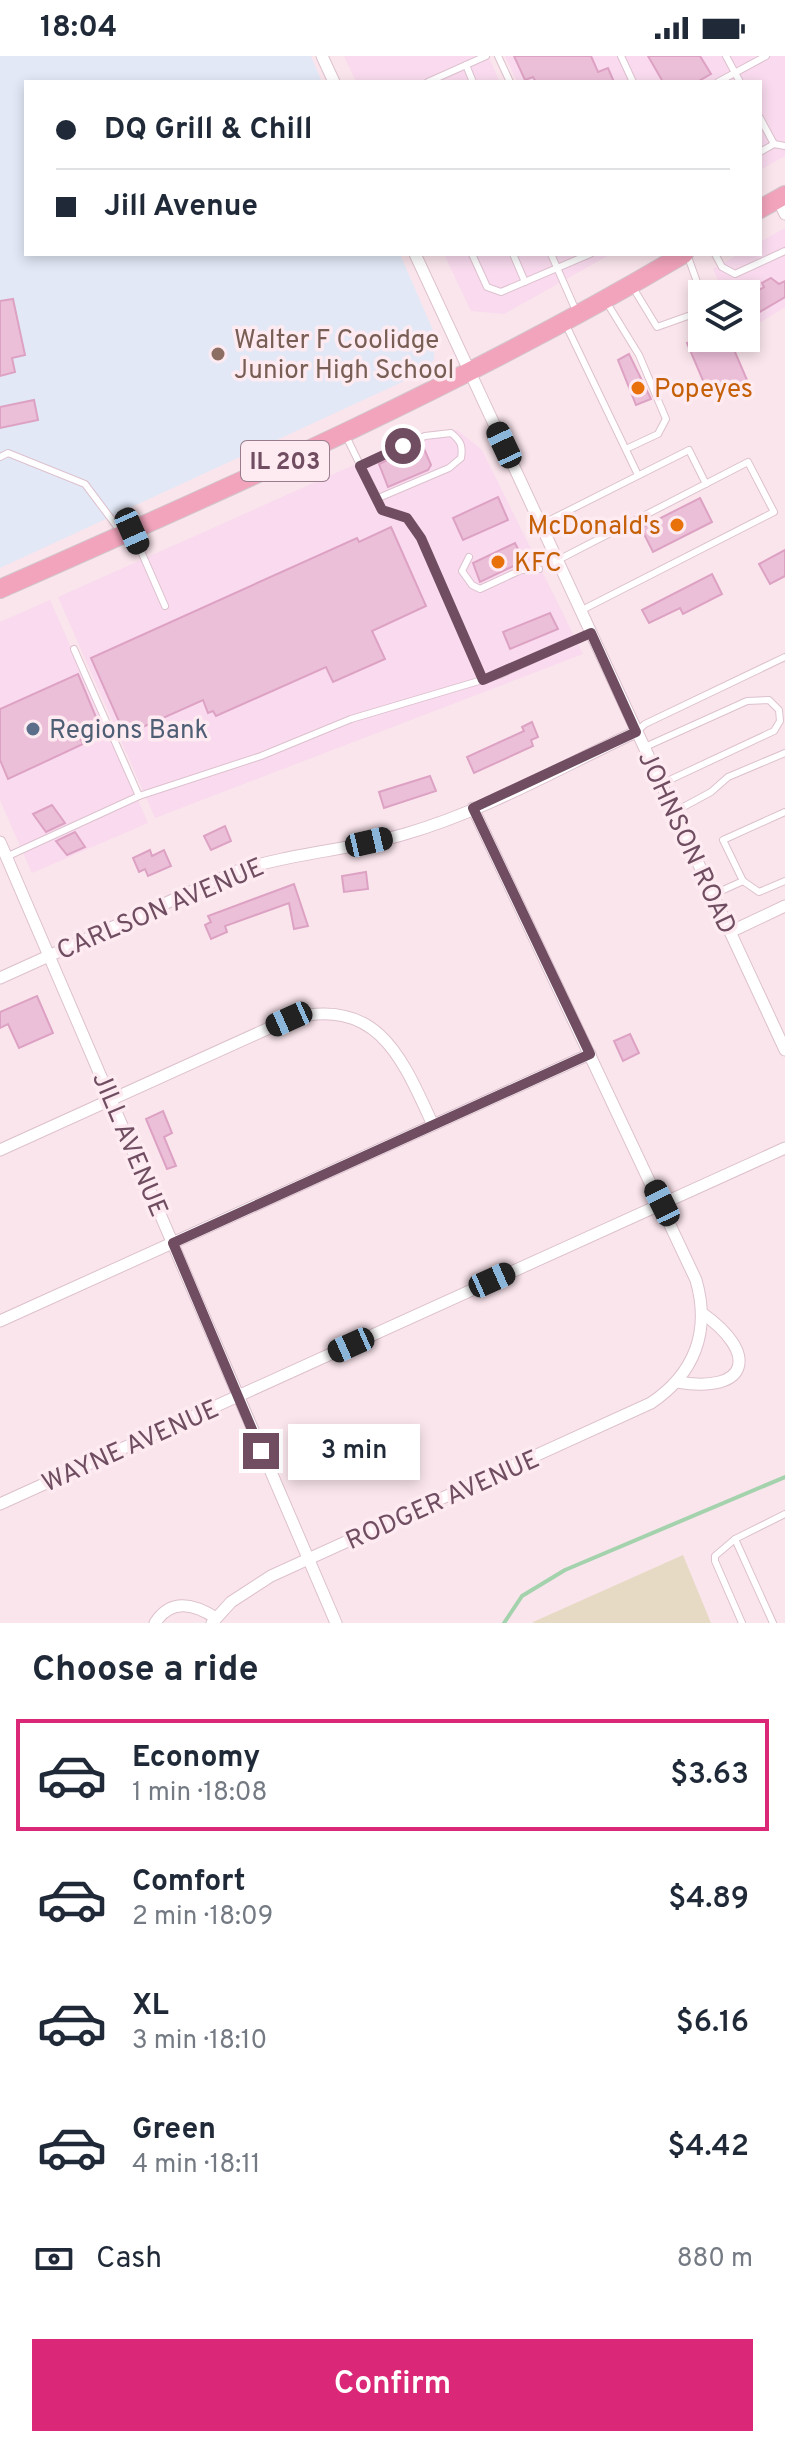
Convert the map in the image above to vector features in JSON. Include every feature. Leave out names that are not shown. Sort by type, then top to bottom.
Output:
[{"type":"main road","points":[[762,208],[783,203]]},
{"type":"main road","name":"IL 203","points":[[0,589],[128,533],[471,373],[682,256]]},
{"type":"street","points":[[322,56],[333,80]]},
{"type":"street","name":"JOHNSON ROAD","points":[[416,256],[785,1050]]},
{"type":"street","name":"CARLSON AVENUE","points":[[0,978],[237,871],[276,858],[404,834],[473,808],[636,732]]},
{"type":"street","name":"RODGER AVENUE","points":[[214,1621],[249,1589],[624,1418],[677,1382],[699,1344],[702,1313],[696,1280],[473,808]]},
{"type":"street","name":"JILL AVENUE","points":[[0,842],[336,1623]]},
{"type":"street","points":[[730,932],[785,906]]},
{"type":"street","points":[[0,1150],[289,1019],[322,1013],[366,1024],[391,1045],[433,1125]]},
{"type":"street","points":[[0,1321],[590,1054]]},
{"type":"street","name":"WAYNE AVENUE","points":[[0,1504],[785,1148]]},
{"type":"street","points":[[677,1382],[706,1387],[733,1376],[740,1365],[739,1349],[727,1330],[702,1313]]},
{"type":"street","points":[[155,1623],[170,1608],[185,1605],[200,1608],[214,1621]]},
{"type":"lane","points":[[432,80],[486,56]]},
{"type":"lane","points":[[498,56],[509,80]]},
{"type":"lane","points":[[621,56],[632,80]]},
{"type":"lane","points":[[726,56],[736,79],[766,56]]},
{"type":"lane","points":[[466,65],[472,80]]},
{"type":"lane","points":[[762,122],[774,144]]},
{"type":"lane","points":[[762,151],[774,144],[785,146]]},
{"type":"lane","points":[[716,256],[722,267],[735,274],[785,251]]},
{"type":"lane","points":[[473,256],[491,292],[501,292],[585,256]]},
{"type":"lane","points":[[514,256],[525,282]]},
{"type":"lane","points":[[552,256],[572,319],[638,475]]},
{"type":"lane","points":[[686,256],[696,280]]},
{"type":"lane","points":[[632,285],[657,327],[688,316]]},
{"type":"lane","points":[[605,300],[639,355],[666,419],[658,434],[626,449]]},
{"type":"lane","points":[[345,433],[382,510],[407,518],[421,538],[483,680]]},
{"type":"lane","points":[[360,466],[432,434],[451,433],[462,447],[461,458],[449,468],[376,499]]},
{"type":"lane","points":[[540,525],[689,450],[706,484]]},
{"type":"lane","points":[[0,457],[8,453],[85,484],[128,533],[165,606]]},
{"type":"lane","points":[[557,561],[748,462],[774,512],[580,611]]},
{"type":"lane","points":[[469,557],[462,571],[472,585],[480,589],[521,570],[539,569]]},
{"type":"lane","points":[[6,857],[139,796],[261,756],[351,719],[483,680],[591,633]]},
{"type":"lane","points":[[74,649],[139,796]]},
{"type":"lane","points":[[636,732],[645,724],[785,657]]},
{"type":"lane","points":[[644,747],[747,701],[769,700],[779,710],[780,721],[774,731],[661,784]]},
{"type":"lane","points":[[674,812],[711,792],[728,777],[785,753]]},
{"type":"lane","points":[[785,812],[723,840],[743,881],[759,892],[785,881]]},
{"type":"lane","points":[[712,895],[743,881]]},
{"type":"lane","points":[[742,1623],[715,1556],[735,1539],[785,1514]]},
{"type":"lane","points":[[735,1539],[773,1623]]},
{"type":"shaded area","name":"Walter F Coolidge Junior High School","points":[[0,56],[311,56],[321,80],[24,80],[24,256],[401,256],[435,335],[434,359],[426,371],[0,568]]},
{"type":"shaded area","points":[[344,56],[488,56],[499,80],[355,80]]},
{"type":"shaded area","points":[[505,56],[785,56],[785,156],[762,169],[762,80],[516,80]]},
{"type":"shaded area","points":[[785,228],[785,307],[760,322],[760,280],[718,280],[713,269],[736,256],[762,256],[762,241]]},
{"type":"shaded area","points":[[445,256],[607,256],[504,314],[471,311]]},
{"type":"shaded area","points":[[457,430],[482,450],[583,654],[155,818],[58,597],[430,431]]},
{"type":"shaded area","points":[[50,600],[148,823],[32,873],[0,800],[0,622]]},
{"type":"shaded area","points":[[683,1555],[711,1623],[533,1623],[533,1622]]},
{"type":"building","points":[[514,56],[591,56],[598,72],[608,68],[613,80],[535,80],[533,77],[525,80]]},
{"type":"building","points":[[648,56],[700,56],[711,74],[700,80],[662,80]]},
{"type":"building","points":[[771,278],[779,284],[785,281],[785,297],[760,312],[760,289],[764,287],[762,283]]},
{"type":"building","points":[[13,299],[25,355],[12,358],[15,372],[0,376],[0,301]]},
{"type":"building","points":[[691,352],[735,352],[747,380],[710,397]]},
{"type":"building","name":"Popeyes","points":[[629,354],[651,399],[636,405],[618,360]]},
{"type":"building","points":[[34,400],[38,420],[0,428],[0,407]]},
{"type":"building","points":[[422,444],[431,465],[428,470],[388,487],[379,464]]},
{"type":"building","points":[[498,497],[508,520],[463,540],[453,518]]},
{"type":"building","name":"McDonald's","points":[[700,498],[712,522],[653,552],[641,528]]},
{"type":"building","points":[[391,527],[426,606],[372,631],[385,659],[333,682],[326,667],[216,716],[213,711],[208,713],[203,700],[125,735],[91,658],[357,538],[359,542]]},
{"type":"building","name":"KFC","points":[[515,543],[524,561],[480,582],[473,563]]},
{"type":"building","points":[[785,550],[785,576],[770,584],[759,564]]},
{"type":"building","points":[[712,574],[722,594],[683,614],[680,608],[649,623],[642,610]]},
{"type":"building","points":[[550,613],[558,629],[510,649],[503,632]]},
{"type":"building","points":[[78,674],[98,722],[77,731],[83,744],[8,779],[0,760],[0,709]]},
{"type":"building","points":[[532,722],[538,737],[531,740],[533,746],[474,773],[467,757],[524,731],[522,727]]},
{"type":"building","points":[[430,776],[436,791],[384,808],[379,792]]},
{"type":"building","points":[[52,805],[65,823],[46,832],[33,814]]},
{"type":"building","points":[[225,826],[231,841],[211,850],[204,836]]},
{"type":"building","points":[[75,832],[85,847],[67,855],[56,841]]},
{"type":"building","points":[[150,850],[152,856],[164,850],[171,866],[148,876],[145,869],[139,872],[133,858]]},
{"type":"building","points":[[366,872],[368,889],[344,892],[342,876]]},
{"type":"building","points":[[294,884],[308,926],[294,929],[289,903],[225,926],[227,932],[211,939],[205,925],[211,922],[208,916]]},
{"type":"building","points":[[37,996],[53,1033],[19,1048],[8,1024],[0,1028],[0,1012]]},
{"type":"building","points":[[630,1034],[639,1053],[623,1061],[614,1041]]},
{"type":"building","points":[[163,1111],[172,1133],[164,1137],[176,1166],[167,1169],[146,1119]]},
{"type":"waterway","points":[[504,1623],[522,1596],[565,1570],[785,1477]]},
{"type":"place","name":"Walter F Coolidge Junior High School","points":[[218,354]]},
{"type":"place","name":"Popeyes","points":[[638,388]]},
{"type":"place","name":"McDonald's","points":[[677,525]]},
{"type":"place","name":"KFC","points":[[498,562]]},
{"type":"place","name":"Regions Bank","points":[[33,729]]},
{"type":"route","points":[[261,1451],[173,1243],[590,1054],[473,808],[636,732],[591,633],[483,680],[421,538],[407,518],[382,510],[360,466],[403,446]]}]
